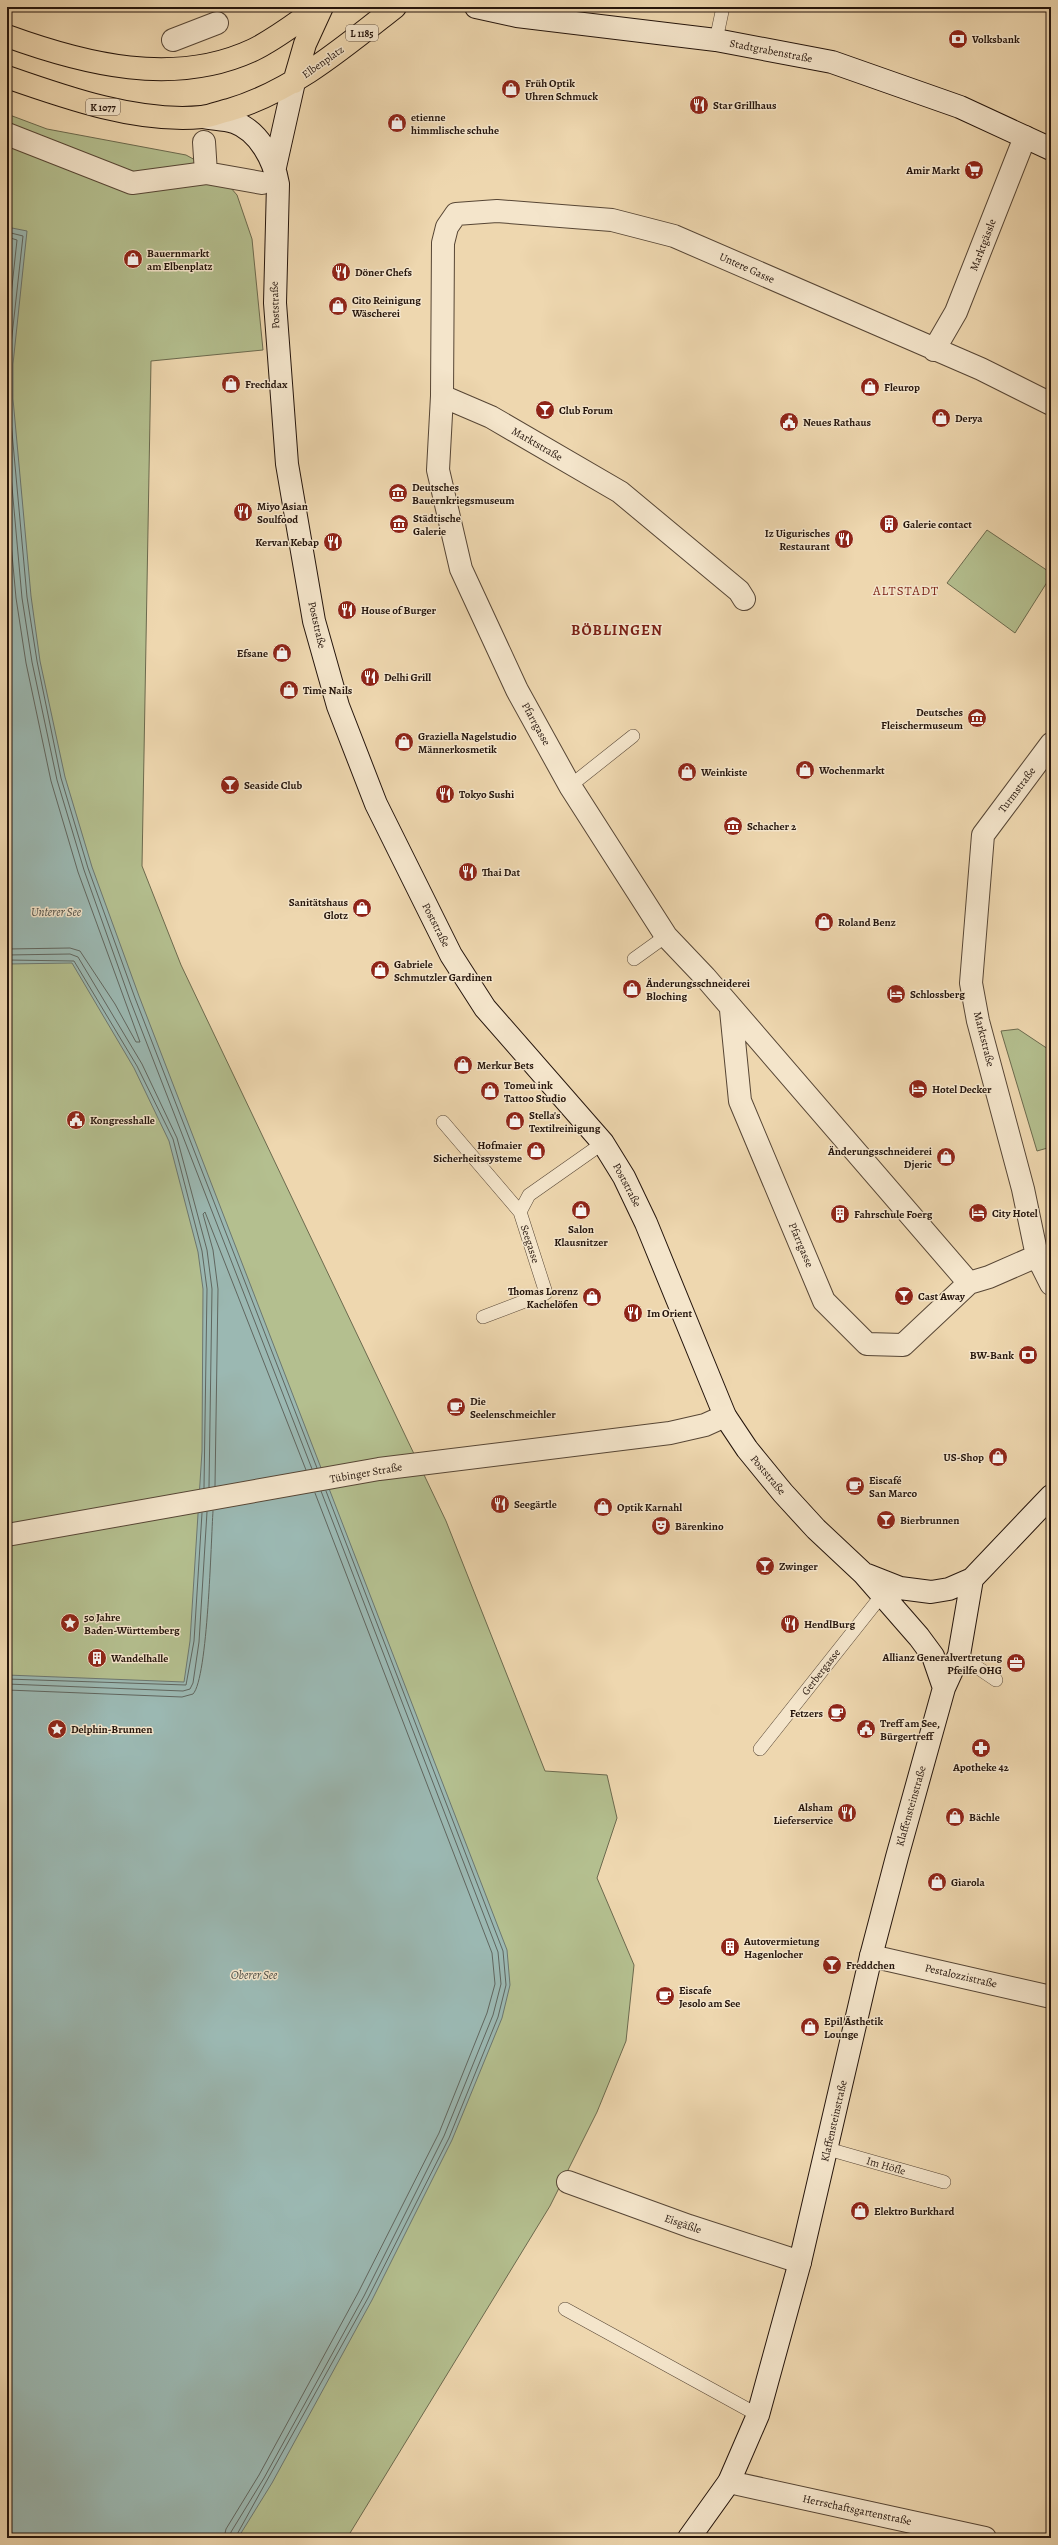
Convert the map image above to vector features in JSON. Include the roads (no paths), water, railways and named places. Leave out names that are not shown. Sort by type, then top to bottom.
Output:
[{"type":"main road","points":[[7,36],[55,53],[110,66],[179,68],[213,62],[252,50],[319,7]]},
{"type":"main road","name":"Elbenplatz","points":[[294,82],[306,44],[322,7]]},
{"type":"main road","name":"Elbenplatz","points":[[294,82],[329,60],[395,7]]},
{"type":"main road","name":"K 1077","points":[[7,77],[107,108],[163,116],[203,117],[244,105],[294,82]]},
{"type":"street","name":"Stadtgrabenstraße","points":[[476,7],[517,16],[716,40],[832,62],[960,107],[1051,149]]},
{"type":"street","points":[[173,40],[217,23]]},
{"type":"street","name":"Poststraße","points":[[268,175],[294,82]]},
{"type":"street","name":"Poststraße","points":[[203,117],[233,122],[242,126],[259,141],[268,175],[278,184],[274,303],[285,454],[314,621],[338,706],[376,804],[451,955],[485,1008],[603,1143],[624,1177],[646,1223],[725,1416],[747,1449],[783,1493],[816,1529],[864,1574],[933,1656],[944,1688]]},
{"type":"street","points":[[7,134],[132,183],[206,173],[268,175]]},
{"type":"street","name":"Marktgässle","points":[[934,350],[956,312],[1025,137]]},
{"type":"street","points":[[204,142],[206,173]]},
{"type":"street","name":"Untere Gasse","points":[[442,396],[443,243],[447,227],[456,214],[497,211],[612,220],[674,236],[934,350],[981,369],[1051,404]]},
{"type":"street","name":"Marktstraße","points":[[442,396],[490,417],[620,492],[738,590],[744,599]]},
{"type":"street","name":"Pfarrgasse","points":[[442,396],[438,470],[460,569],[517,690],[570,786],[666,936],[705,977],[731,1010],[969,1283]]},
{"type":"street","name":"Turmstraße","points":[[983,835],[1051,744]]},
{"type":"street","name":"Marktstraße","points":[[983,835],[972,983],[981,1032],[1023,1189],[1037,1256],[1051,1284]]},
{"type":"street","name":"Pfarrgasse","points":[[731,1010],[740,1101],[824,1301],[867,1344],[903,1345],[969,1283],[989,1277],[1037,1256]]},
{"type":"street","name":"Tübinger Straße","points":[[7,1535],[199,1503],[379,1469],[670,1433],[705,1425],[725,1416]]},
{"type":"street","name":"Poststraße","points":[[864,1574],[900,1588],[931,1592],[949,1589],[972,1579],[1051,1496]]},
{"type":"street","points":[[944,1688],[959,1655],[972,1579]]},
{"type":"street","name":"Klaffensteinstraße","points":[[689,2538],[729,2482],[758,2415],[800,2262],[828,2149],[871,1956],[944,1688]]},
{"type":"street","name":"Pestalozzistraße","points":[[871,1956],[1051,1997]]},
{"type":"street","name":"Eisgäßle","points":[[568,2182],[689,2226],[800,2262]]},
{"type":"street","name":"Herrschaftsgartenstraße","points":[[729,2482],[985,2538]]},
{"type":"lane","points":[[716,40],[723,7]]},
{"type":"lane","points":[[570,786],[633,736]]},
{"type":"lane","points":[[634,959],[666,936]]},
{"type":"lane","points":[[443,1122],[520,1212]]},
{"type":"lane","name":"Seegasse","points":[[483,1317],[546,1293],[520,1212],[529,1195],[603,1143]]},
{"type":"lane","name":"Gerbergasse","points":[[760,1749],[882,1595]]},
{"type":"lane","points":[[959,1655],[996,1680]]},
{"type":"lane","name":"Im Höfle","points":[[828,2149],[944,2182]]},
{"type":"lane","points":[[565,2309],[758,2415]]},
{"type":"water","name":"Oberer See","points":[[7,227],[27,231],[13,364],[13,399],[31,596],[40,661],[65,777],[92,867],[139,996],[507,1950],[510,1985],[502,2018],[452,2140],[372,2300],[272,2483],[238,2538],[7,2538],[7,1675],[184,1682],[190,1641],[202,1451],[203,1289],[198,1252],[169,1141],[134,1068],[72,963],[7,964]]},
{"type":"place","name":"Volksbank","points":[[958,39]]},
{"type":"place","name":"Früh Optik Uhren Schmuck","points":[[511,89]]},
{"type":"place","name":"Star Grillhaus","points":[[699,105]]},
{"type":"place","name":"etienne himmlische schuhe","points":[[397,123]]},
{"type":"place","name":"Amir Markt","points":[[974,170]]},
{"type":"place","name":"Bauernmarkt am Elbenplatz","points":[[133,259]]},
{"type":"place","name":"Döner Chefs","points":[[341,272]]},
{"type":"place","name":"Cito Reinigung Wäscherei","points":[[338,306]]},
{"type":"place","name":"Frechdax","points":[[231,384]]},
{"type":"place","name":"Fleurop","points":[[870,387]]},
{"type":"place","name":"Club Forum","points":[[545,410]]},
{"type":"place","name":"Derya","points":[[941,418]]},
{"type":"place","name":"Neues Rathaus","points":[[789,422]]},
{"type":"place","name":"Deutsches Bauernkriegsmuseum","points":[[398,493]]},
{"type":"place","name":"Miyo Asian Soulfood","points":[[243,512]]},
{"type":"place","name":"Städtische Galerie","points":[[399,524]]},
{"type":"place","name":"Galerie contact","points":[[889,524]]},
{"type":"place","name":"Iz Uigurisches Restaurant","points":[[844,539]]},
{"type":"place","name":"Kervan Kebap","points":[[333,542]]},
{"type":"place","name":"House of Burger","points":[[347,610]]},
{"type":"place","name":"Efsane","points":[[282,653]]},
{"type":"place","name":"Delhi Grill","points":[[370,677]]},
{"type":"place","name":"Time Nails","points":[[289,690]]},
{"type":"place","name":"Deutsches Fleischermuseum","points":[[977,718]]},
{"type":"place","name":"Graziella Nagelstudio Männerkosmetik","points":[[404,742]]},
{"type":"place","name":"Wochenmarkt","points":[[805,770]]},
{"type":"place","name":"Weinkiste","points":[[687,772]]},
{"type":"place","name":"Seaside Club","points":[[230,785]]},
{"type":"place","name":"Tokyo Sushi","points":[[445,794]]},
{"type":"place","name":"Schacher 2","points":[[733,826]]},
{"type":"place","name":"Thai Dat","points":[[468,872]]},
{"type":"place","name":"Sanitätshaus Glotz","points":[[362,908]]},
{"type":"place","name":"Roland Benz","points":[[824,922]]},
{"type":"place","name":"Gabriele Schmutzler Gardinen","points":[[380,970]]},
{"type":"place","name":"Änderungsschneiderei Bloching","points":[[632,989]]},
{"type":"place","name":"Schlossberg","points":[[896,994]]},
{"type":"place","name":"Merkur Bets","points":[[463,1065]]},
{"type":"place","name":"Hotel Decker","points":[[918,1089]]},
{"type":"place","name":"Tomeu ink Tattoo Studio","points":[[490,1091]]},
{"type":"place","name":"Kongresshalle","points":[[76,1120]]},
{"type":"place","name":"Stella's Textilreinigung","points":[[515,1121]]},
{"type":"place","name":"Hofmaier Sicherheitssysteme","points":[[536,1151]]},
{"type":"place","name":"Änderungsschneiderei Djeric","points":[[946,1157]]},
{"type":"place","name":"Salon Klausnitzer","points":[[581,1210]]},
{"type":"place","name":"City Hotel","points":[[978,1213]]},
{"type":"place","name":"Fahrschule Foerg","points":[[840,1214]]},
{"type":"place","name":"Cast Away","points":[[904,1296]]},
{"type":"place","name":"Thomas Lorenz Kachelöfen","points":[[592,1297]]},
{"type":"place","name":"Im Orient","points":[[633,1313]]},
{"type":"place","name":"BW-Bank","points":[[1028,1355]]},
{"type":"place","name":"Die Seelenschmeichler","points":[[456,1407]]},
{"type":"place","name":"US-Shop","points":[[998,1457]]},
{"type":"place","name":"Eiscafé San Marco","points":[[855,1486]]},
{"type":"place","name":"Seegärtle","points":[[500,1504]]},
{"type":"place","name":"Optik Karnahl","points":[[603,1507]]},
{"type":"place","name":"Bierbrunnen","points":[[886,1520]]},
{"type":"place","name":"Bärenkino","points":[[661,1526]]},
{"type":"place","name":"Zwinger","points":[[765,1566]]},
{"type":"place","name":"50 Jahre Baden-Württemberg","points":[[70,1623]]},
{"type":"place","name":"HendlBurg","points":[[790,1624]]},
{"type":"place","name":"Wandelhalle","points":[[97,1658]]},
{"type":"place","name":"Allianz Generalvertretung Pfeilfe OHG","points":[[1016,1663]]},
{"type":"place","name":"Fetzers","points":[[837,1713]]},
{"type":"place","name":"Delphin-Brunnen","points":[[57,1729]]},
{"type":"place","name":"Treff am See, Bürgertreff","points":[[866,1729]]},
{"type":"place","name":"Apotheke 42","points":[[981,1748]]},
{"type":"place","name":"Alsham Lieferservice","points":[[847,1813]]},
{"type":"place","name":"Bächle","points":[[955,1817]]},
{"type":"place","name":"Giarola","points":[[937,1882]]},
{"type":"place","name":"Autovermietung Hagenlocher","points":[[730,1947]]},
{"type":"place","name":"Freddchen","points":[[832,1965]]},
{"type":"place","name":"Eiscafe Jesolo am See","points":[[665,1996]]},
{"type":"place","name":"Epil Ästhetik Lounge","points":[[810,2027]]},
{"type":"place","name":"Elektro Burkhard","points":[[860,2211]]},
{"type":"district","name":"ALTSTADT","points":[[906,590]]},
{"type":"district","name":"BÖBLINGEN","points":[[617,630]]},
{"type":"water label","name":"Unterer See","points":[[56,912]]}]
